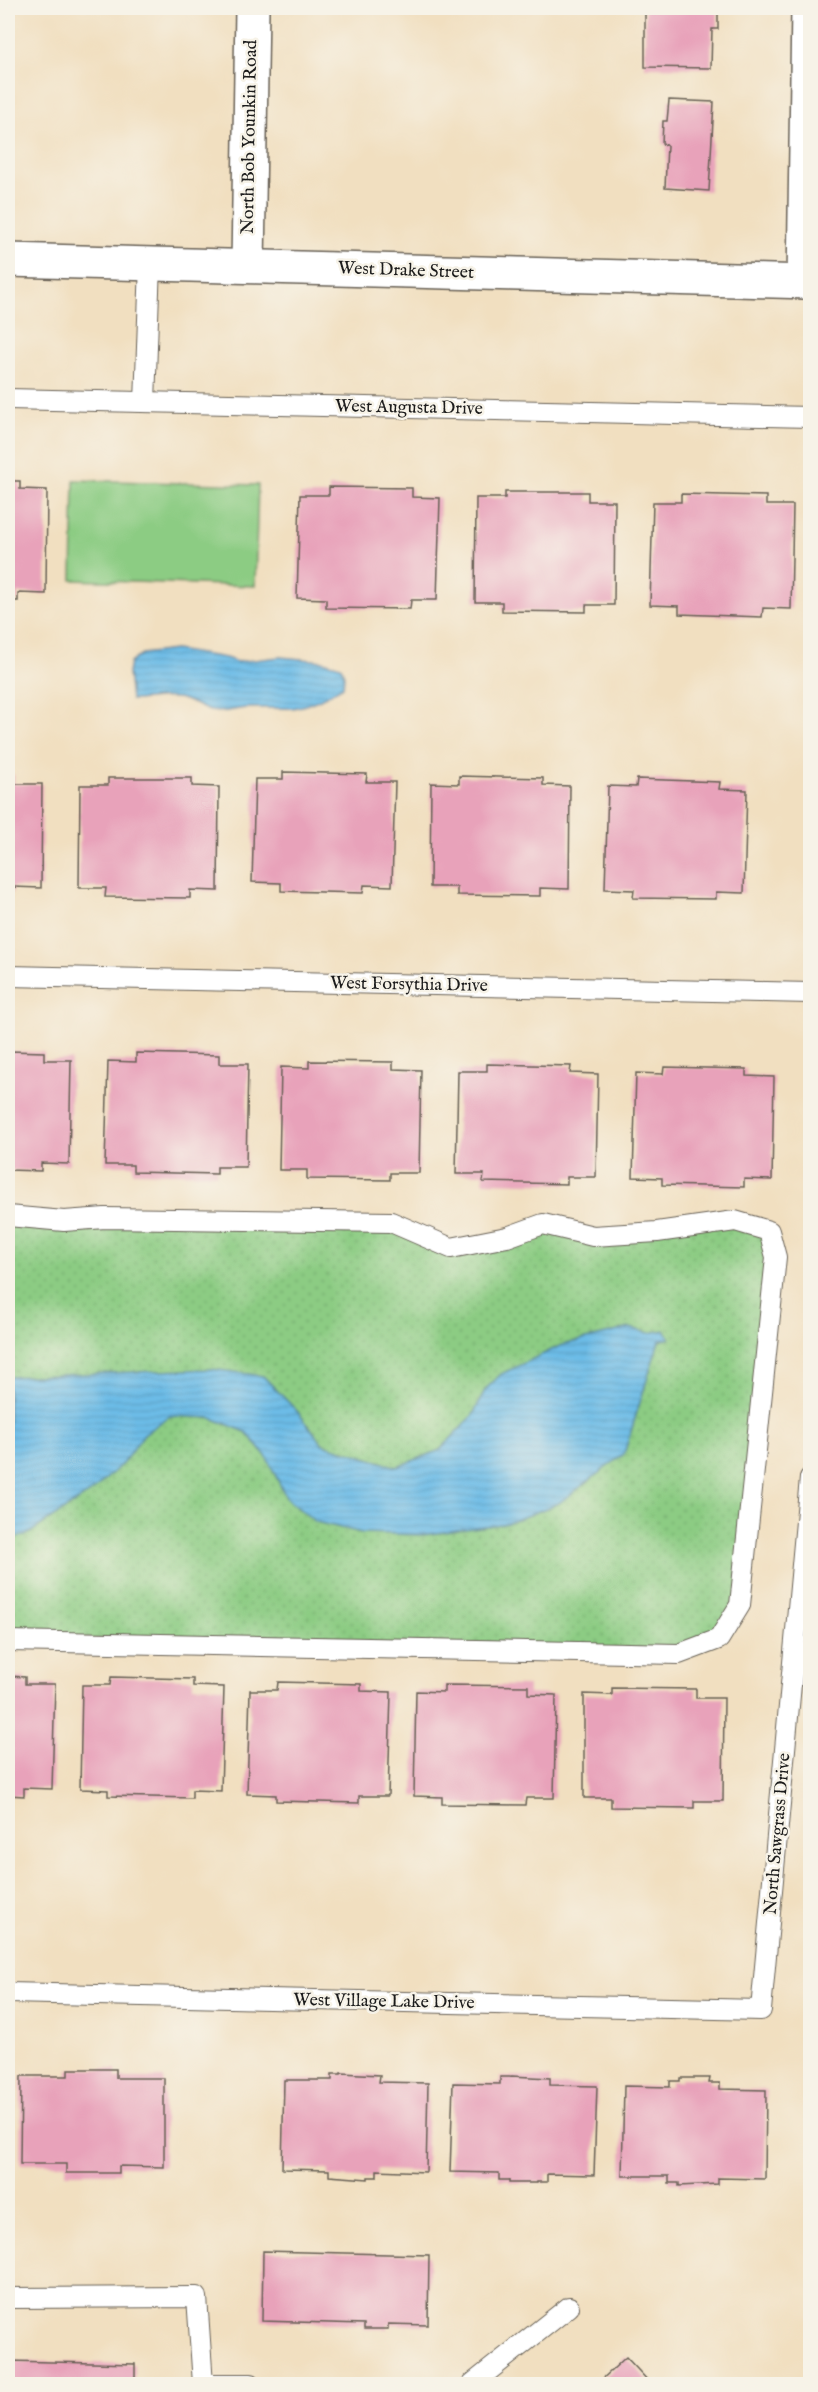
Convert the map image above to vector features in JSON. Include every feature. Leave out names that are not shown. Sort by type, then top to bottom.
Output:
[{"type":"street","name":"North Bob Younkin Road","points":[[248,266],[252,8]]},
{"type":"street","points":[[807,282],[808,8]]},
{"type":"street","name":"West Drake Street","points":[[8,260],[807,282]]},
{"type":"lane","points":[[145,402],[150,264]]},
{"type":"lane","name":"West Augusta Drive","points":[[8,399],[810,417]]},
{"type":"lane","name":"West Forsythia Drive","points":[[8,976],[810,993]]},
{"type":"lane","points":[[8,1216],[64,1221],[105,1218],[391,1222],[451,1248],[507,1237],[543,1224],[593,1236],[657,1232],[735,1221],[769,1231],[776,1257],[740,1605],[719,1640],[679,1654],[8,1641]]},
{"type":"lane","name":"North Sawgrass Drive","points":[[761,2010],[810,1478]]},
{"type":"lane","name":"West Village Lake Drive","points":[[8,1993],[761,2010]]},
{"type":"lane","points":[[8,2298],[197,2297],[203,2384],[251,2385]]},
{"type":"lane","points":[[472,2385],[569,2307]]},
{"type":"green space","points":[[74,480],[258,485],[255,586],[72,580]]},
{"type":"green space","points":[[8,1216],[391,1222],[451,1248],[543,1224],[593,1236],[735,1221],[769,1231],[740,1605],[719,1639],[679,1654],[8,1637]]},
{"type":"water","points":[[175,650],[226,658],[237,662],[280,657],[323,661],[341,666],[344,675],[343,686],[312,703],[292,708],[246,708],[216,712],[177,698],[131,700],[128,673],[130,663],[142,654]]},
{"type":"water","points":[[630,1328],[649,1333],[665,1330],[670,1338],[659,1341],[624,1454],[559,1503],[508,1523],[423,1535],[362,1533],[316,1522],[287,1499],[266,1456],[246,1432],[211,1418],[170,1416],[144,1434],[123,1463],[93,1491],[25,1536],[8,1538],[8,1377],[211,1369],[263,1376],[297,1411],[323,1444],[397,1467],[440,1450],[473,1415],[485,1390],[501,1374],[562,1345]]},
{"type":"building","points":[[645,8],[718,8],[718,29],[712,29],[711,68],[645,67]]},
{"type":"building","points":[[669,100],[714,102],[709,191],[665,188],[667,145],[662,144],[663,121],[667,121]]},
{"type":"building","points":[[8,481],[20,481],[20,489],[47,490],[46,594],[18,593],[18,601],[8,601]]},
{"type":"building","points":[[329,487],[412,488],[412,497],[440,498],[437,600],[411,600],[410,609],[326,608],[326,599],[297,598],[300,495],[329,495]]},
{"type":"building","points":[[505,492],[588,492],[588,501],[615,501],[614,605],[586,605],[586,612],[502,611],[502,602],[475,602],[476,498],[505,498]]},
{"type":"building","points":[[681,494],[766,496],[766,505],[793,505],[791,609],[763,608],[762,617],[679,614],[679,606],[650,605],[653,502],[681,502]]},
{"type":"building","points":[[283,772],[367,774],[366,782],[395,782],[392,886],[364,885],[363,893],[281,891],[281,883],[252,882],[255,779],[283,779]]},
{"type":"building","points":[[8,775],[14,775],[14,784],[42,784],[41,888],[13,887],[12,894],[8,894]]},
{"type":"building","points":[[459,776],[543,778],[543,785],[570,786],[569,889],[540,888],[540,896],[457,895],[457,887],[430,887],[431,783],[459,784]]},
{"type":"building","points":[[108,778],[192,778],[192,786],[219,787],[218,891],[190,890],[190,898],[105,897],[106,888],[79,888],[80,785],[108,785]]},
{"type":"building","points":[[637,779],[720,782],[719,789],[747,790],[744,893],[716,892],[716,899],[633,898],[634,890],[605,889],[608,786],[636,787]]},
{"type":"building","points":[[8,1051],[44,1052],[44,1060],[71,1060],[69,1164],[41,1163],[41,1171],[8,1170]]},
{"type":"building","points":[[136,1053],[219,1055],[219,1064],[248,1064],[246,1167],[217,1167],[217,1174],[133,1172],[133,1165],[105,1165],[108,1061],[136,1062]]},
{"type":"building","points":[[309,1061],[393,1062],[393,1069],[421,1070],[419,1173],[390,1173],[390,1180],[307,1179],[307,1170],[279,1170],[281,1067],[309,1068]]},
{"type":"building","points":[[487,1064],[571,1066],[570,1073],[598,1074],[596,1177],[567,1177],[567,1184],[483,1182],[484,1174],[456,1174],[458,1071],[487,1071]]},
{"type":"building","points":[[664,1067],[746,1069],[746,1076],[774,1077],[772,1180],[744,1179],[744,1187],[662,1185],[662,1178],[633,1177],[636,1073],[663,1074]]},
{"type":"building","points":[[8,1676],[25,1677],[25,1684],[55,1684],[52,1789],[24,1788],[24,1796],[8,1795]]},
{"type":"building","points":[[111,1677],[193,1679],[193,1686],[224,1687],[221,1791],[192,1790],[192,1798],[108,1796],[108,1790],[80,1789],[82,1685],[110,1685]]},
{"type":"building","points":[[278,1682],[361,1684],[361,1691],[391,1692],[388,1796],[359,1796],[359,1803],[276,1801],[276,1795],[247,1794],[250,1690],[277,1690]]},
{"type":"building","points":[[444,1685],[528,1686],[528,1694],[556,1695],[554,1798],[526,1798],[525,1805],[442,1804],[442,1797],[414,1796],[416,1691],[444,1692]]},
{"type":"building","points":[[612,1688],[696,1689],[696,1698],[724,1698],[723,1801],[694,1801],[694,1808],[611,1807],[611,1798],[584,1798],[584,1694],[612,1695]]},
{"type":"building","points":[[68,2069],[116,2069],[116,2078],[164,2078],[164,2167],[119,2166],[119,2173],[66,2173],[66,2164],[20,2164],[21,2076],[68,2076]]},
{"type":"building","points":[[332,2074],[380,2075],[379,2082],[428,2083],[426,2172],[377,2170],[377,2177],[368,2177],[368,2179],[329,2176],[329,2170],[282,2169],[284,2080],[332,2080]]},
{"type":"building","points":[[500,2077],[550,2078],[550,2085],[597,2086],[594,2175],[547,2174],[547,2182],[509,2183],[509,2180],[499,2180],[499,2173],[450,2172],[453,2083],[500,2084]]},
{"type":"building","points":[[680,2078],[710,2078],[709,2083],[720,2083],[720,2089],[766,2090],[765,2179],[718,2178],[718,2184],[679,2186],[679,2183],[669,2183],[669,2176],[622,2176],[624,2086],[670,2087],[670,2081],[680,2081]]},
{"type":"building","points":[[263,2251],[429,2255],[428,2325],[388,2324],[388,2329],[364,2329],[364,2324],[262,2321]]},
{"type":"building","points":[[626,2357],[651,2384],[597,2384]]},
{"type":"building","points":[[8,2361],[135,2364],[135,2384],[8,2384]]}]
